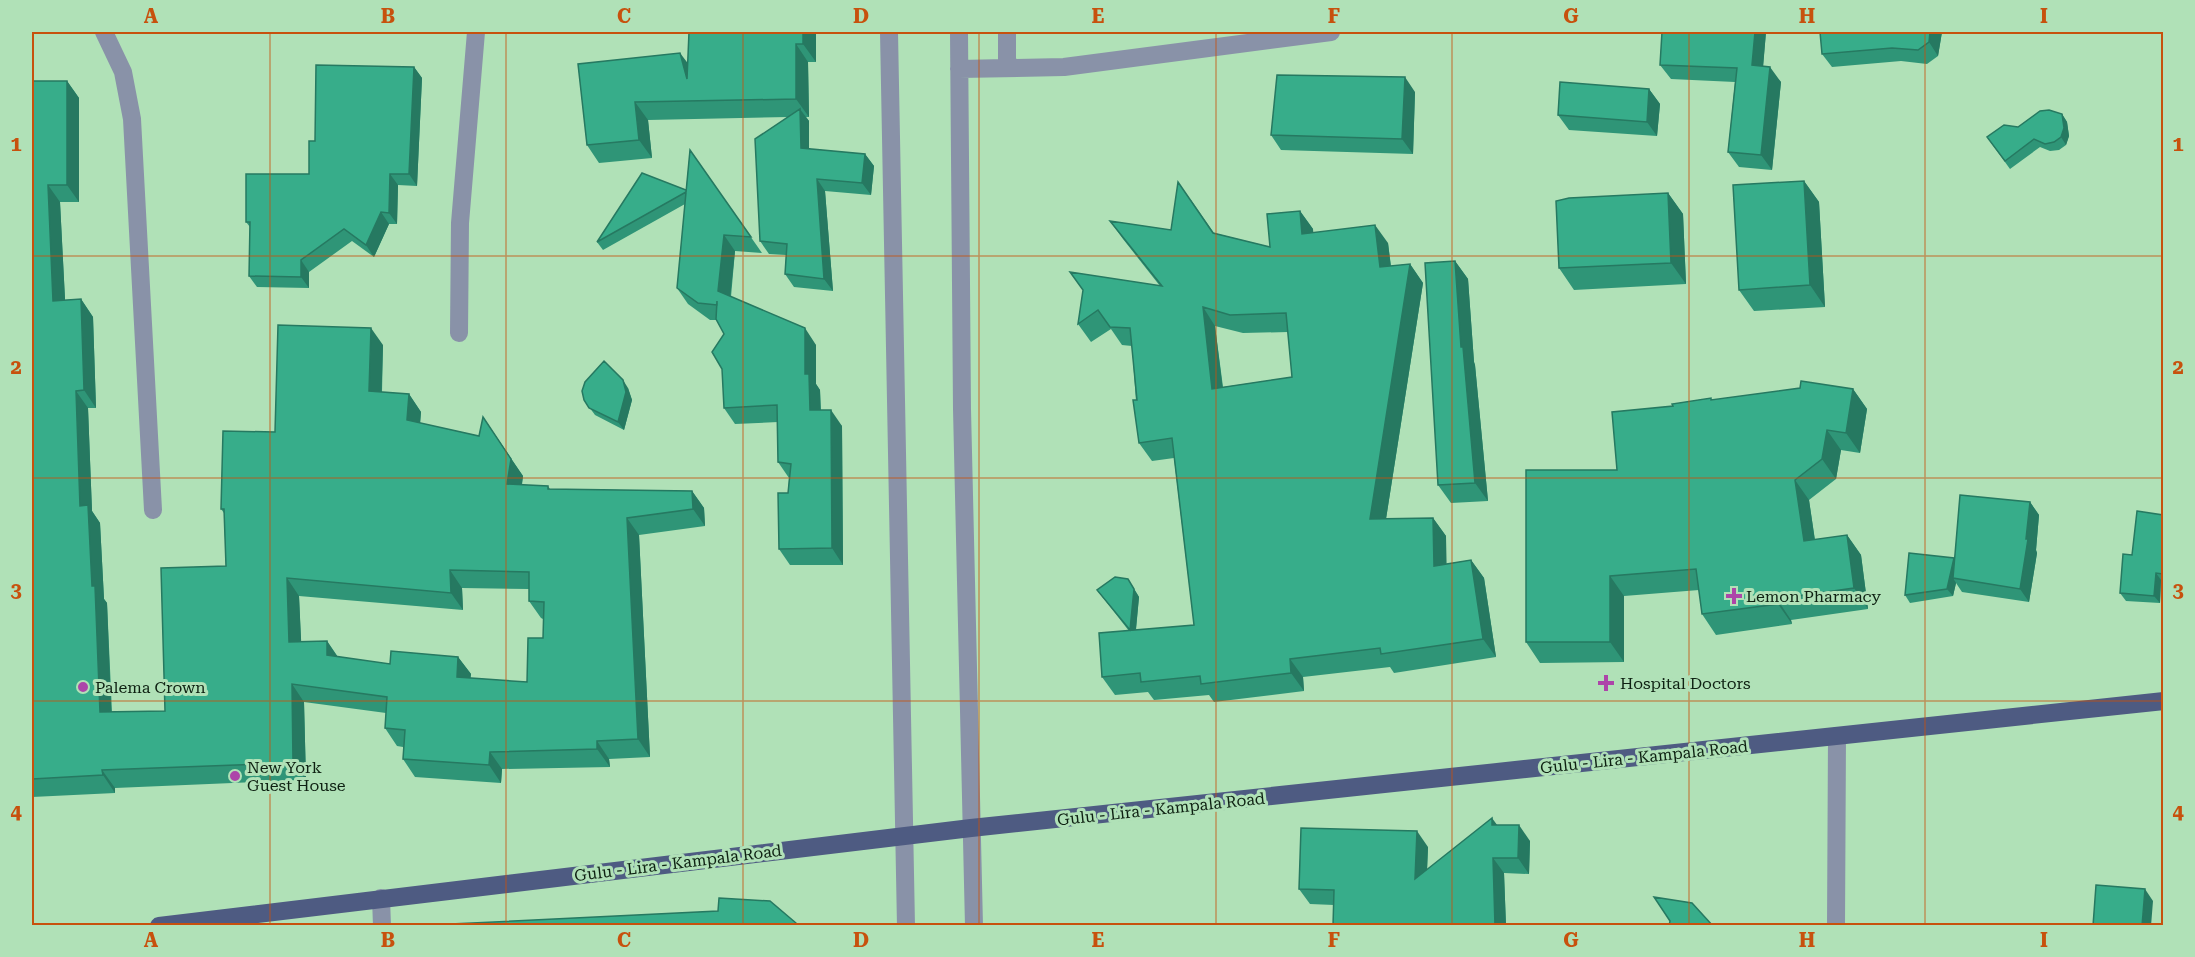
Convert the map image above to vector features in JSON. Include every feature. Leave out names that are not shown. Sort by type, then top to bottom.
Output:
[{"type":"main road","name":"Gulu - Lira - Kampala Road","points":[[159,926],[971,828],[2163,701]]},
{"type":"street","points":[[104,32],[123,72],[132,118],[153,510]]},
{"type":"street","points":[[459,333],[460,223],[476,32]]},
{"type":"street","points":[[889,32],[906,926]]},
{"type":"street","points":[[959,32],[962,409],[974,926]]},
{"type":"street","points":[[1007,32],[1007,68]]},
{"type":"street","points":[[959,69],[1064,67],[1331,32]]},
{"type":"street","points":[[1836,926],[1837,736]]},
{"type":"street","points":[[381,898],[382,926]]},
{"type":"building","points":[[689,32],[803,32],[803,44],[796,44],[796,99],[635,102],[639,140],[587,145],[578,64],[680,53],[687,79]]},
{"type":"building","points":[[1662,32],[1755,32],[1752,65],[1770,67],[1761,155],[1728,152],[1737,68],[1660,65]]},
{"type":"building","points":[[1820,32],[1930,32],[1929,42],[1918,50],[1892,48],[1822,54]]},
{"type":"building","points":[[316,65],[414,67],[409,174],[390,174],[389,213],[381,212],[366,245],[344,229],[301,260],[301,277],[249,276],[250,222],[246,222],[246,174],[309,174],[309,141],[315,141]]},
{"type":"building","points":[[1277,75],[1405,77],[1402,139],[1271,135]]},
{"type":"building","points":[[32,81],[67,81],[67,185],[48,185],[53,301],[81,299],[84,390],[76,391],[80,506],[88,505],[92,586],[95,586],[100,712],[165,711],[161,568],[226,566],[224,509],[221,509],[223,431],[275,432],[278,325],[371,328],[369,391],[409,394],[407,420],[479,436],[483,417],[511,459],[507,484],[548,486],[548,489],[692,491],[693,509],[627,518],[638,739],[597,741],[597,749],[490,752],[489,765],[403,759],[405,730],[385,728],[387,697],[292,684],[293,763],[102,770],[103,775],[32,779]],"holes":[[[450,570],[529,572],[529,601],[544,602],[543,638],[528,638],[527,682],[457,677],[458,657],[391,651],[390,664],[327,655],[327,641],[289,642],[287,578],[451,593]]]},
{"type":"building","points":[[1560,82],[1649,89],[1647,122],[1558,115]]},
{"type":"building","points":[[800,109],[801,148],[865,154],[862,183],[817,179],[824,279],[785,274],[787,244],[760,241],[755,139]]},
{"type":"building","points":[[2049,110],[2062,114],[2064,128],[2061,137],[2054,142],[2045,144],[2034,139],[2005,161],[1987,137],[2004,125],[2018,127],[2040,111]]},
{"type":"building","points":[[690,150],[751,237],[724,235],[718,291],[805,328],[805,374],[809,374],[810,410],[831,410],[832,548],[779,549],[778,493],[788,493],[791,464],[778,462],[777,405],[724,408],[722,369],[712,352],[724,334],[716,319],[717,305],[698,303],[677,288]]},
{"type":"building","points":[[642,173],[686,190],[686,192],[597,242]]},
{"type":"building","points":[[1804,181],[1810,285],[1739,290],[1733,185]]},
{"type":"building","points":[[1178,182],[1213,233],[1270,247],[1267,214],[1300,211],[1302,234],[1375,225],[1380,267],[1410,264],[1370,519],[1433,518],[1434,566],[1471,560],[1483,639],[1381,654],[1380,648],[1290,659],[1291,673],[1201,684],[1200,676],[1141,682],[1140,673],[1102,677],[1099,633],[1194,625],[1172,438],[1139,443],[1133,400],[1137,400],[1130,328],[1110,327],[1098,310],[1078,324],[1083,290],[1070,272],[1162,286],[1110,221],[1171,230]],"holes":[[[1203,307],[1230,315],[1286,313],[1292,377],[1212,389]]]},
{"type":"building","points":[[1668,193],[1671,263],[1559,268],[1556,201],[1569,198]]},
{"type":"building","points":[[1455,261],[1475,483],[1438,485],[1425,263]]},
{"type":"building","points":[[604,361],[623,380],[626,392],[618,422],[589,408],[584,400],[582,391],[585,382]]},
{"type":"building","points":[[1801,381],[1853,389],[1846,433],[1827,430],[1822,459],[1795,480],[1804,541],[1847,535],[1854,588],[1777,599],[1778,604],[1702,614],[1696,569],[1610,576],[1610,642],[1526,642],[1526,470],[1617,470],[1612,412],[1800,388]]},
{"type":"building","points":[[1960,495],[2030,502],[2026,539],[2028,539],[2020,589],[1953,578]]},
{"type":"building","points":[[2137,511],[2163,515],[2163,574],[2156,573],[2154,596],[2120,593],[2123,554],[2132,555]]},
{"type":"building","points":[[1909,553],[1954,558],[1947,589],[1905,595]]},
{"type":"building","points":[[1115,577],[1128,579],[1134,589],[1130,630],[1097,590]]},
{"type":"building","points":[[1492,818],[1492,825],[1519,825],[1518,858],[1493,858],[1495,926],[1333,926],[1334,890],[1299,889],[1301,828],[1417,831],[1415,879]]},
{"type":"building","points":[[2096,885],[2145,889],[2142,926],[2093,926]]},
{"type":"building","points":[[1654,897],[1692,903],[1713,926],[1669,926],[1670,921]]},
{"type":"building","points":[[719,898],[770,901],[796,923],[796,926],[451,926],[451,924],[718,911]]},
{"type":"place","name":"Lemon Pharmacy","points":[[1734,596]]},
{"type":"place","name":"Hospital Doctors","points":[[1606,683]]},
{"type":"place","name":"Palema Crown","points":[[83,687]]},
{"type":"place","name":"New York Guest House","points":[[235,776]]}]
